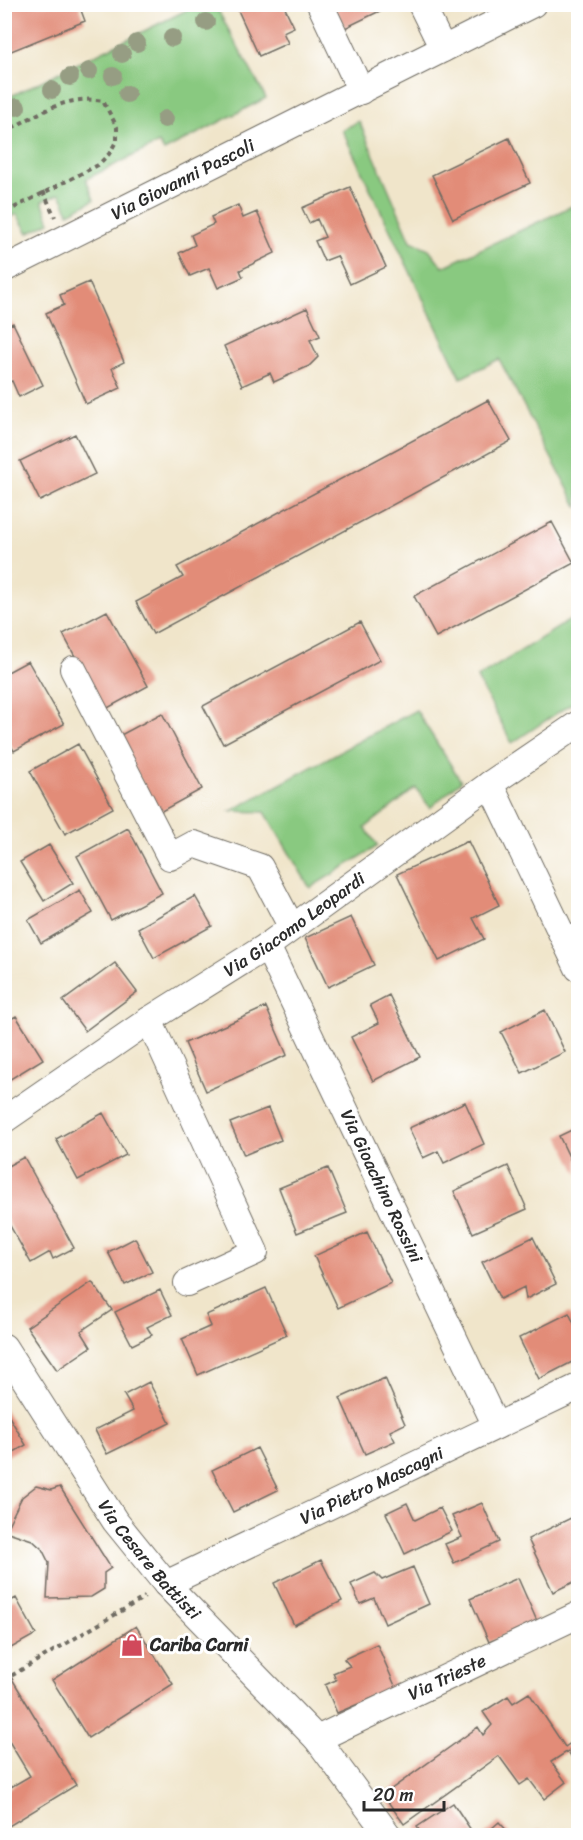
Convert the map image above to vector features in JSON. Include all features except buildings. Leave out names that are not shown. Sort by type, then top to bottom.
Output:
[{"type":"street","points":[[320,4],[361,91]]},
{"type":"street","points":[[421,4],[443,49]]},
{"type":"street","name":"Via Giovanni Pascoli","points":[[4,270],[533,4]]},
{"type":"street","points":[[72,669],[170,857],[194,844],[260,867],[291,926]]},
{"type":"street","name":"Via Giacomo Leopardi","points":[[4,1120],[149,1020],[267,946],[291,926],[490,784],[579,724]]},
{"type":"street","points":[[490,784],[579,968]]},
{"type":"street","name":"Via Gioachino Rossini","points":[[267,946],[496,1426]]},
{"type":"street","points":[[149,1020],[255,1252],[187,1283]]},
{"type":"street","name":"Via Cesare Battisti","points":[[4,1347],[115,1521],[166,1584],[317,1740],[389,1836]]},
{"type":"street","name":"Via Pietro Mascagni","points":[[166,1584],[579,1388]]},
{"type":"street","name":"Via Trieste","points":[[317,1740],[579,1615]]},
{"type":"path","points":[[4,132],[66,101],[84,97],[103,100],[117,127],[117,140],[98,165],[4,213]]},
{"type":"path","points":[[4,1680],[166,1584]]},
{"type":"green space","points":[[197,5],[215,5],[266,98],[164,151],[159,143],[86,179],[94,200],[69,213],[60,194],[42,201],[50,222],[28,233],[17,214],[5,220],[5,99]]},
{"type":"green space","points":[[359,121],[411,241],[429,249],[443,267],[572,206],[578,218],[578,508],[499,359],[461,378],[342,130]]},
{"type":"green space","points":[[578,615],[578,699],[512,743],[477,678]]},
{"type":"green space","points":[[416,710],[461,781],[430,808],[416,788],[365,828],[378,846],[310,888],[265,812],[231,811]]},
{"type":"place","name":"Cariba Carni","points":[[132,1645]]}]
